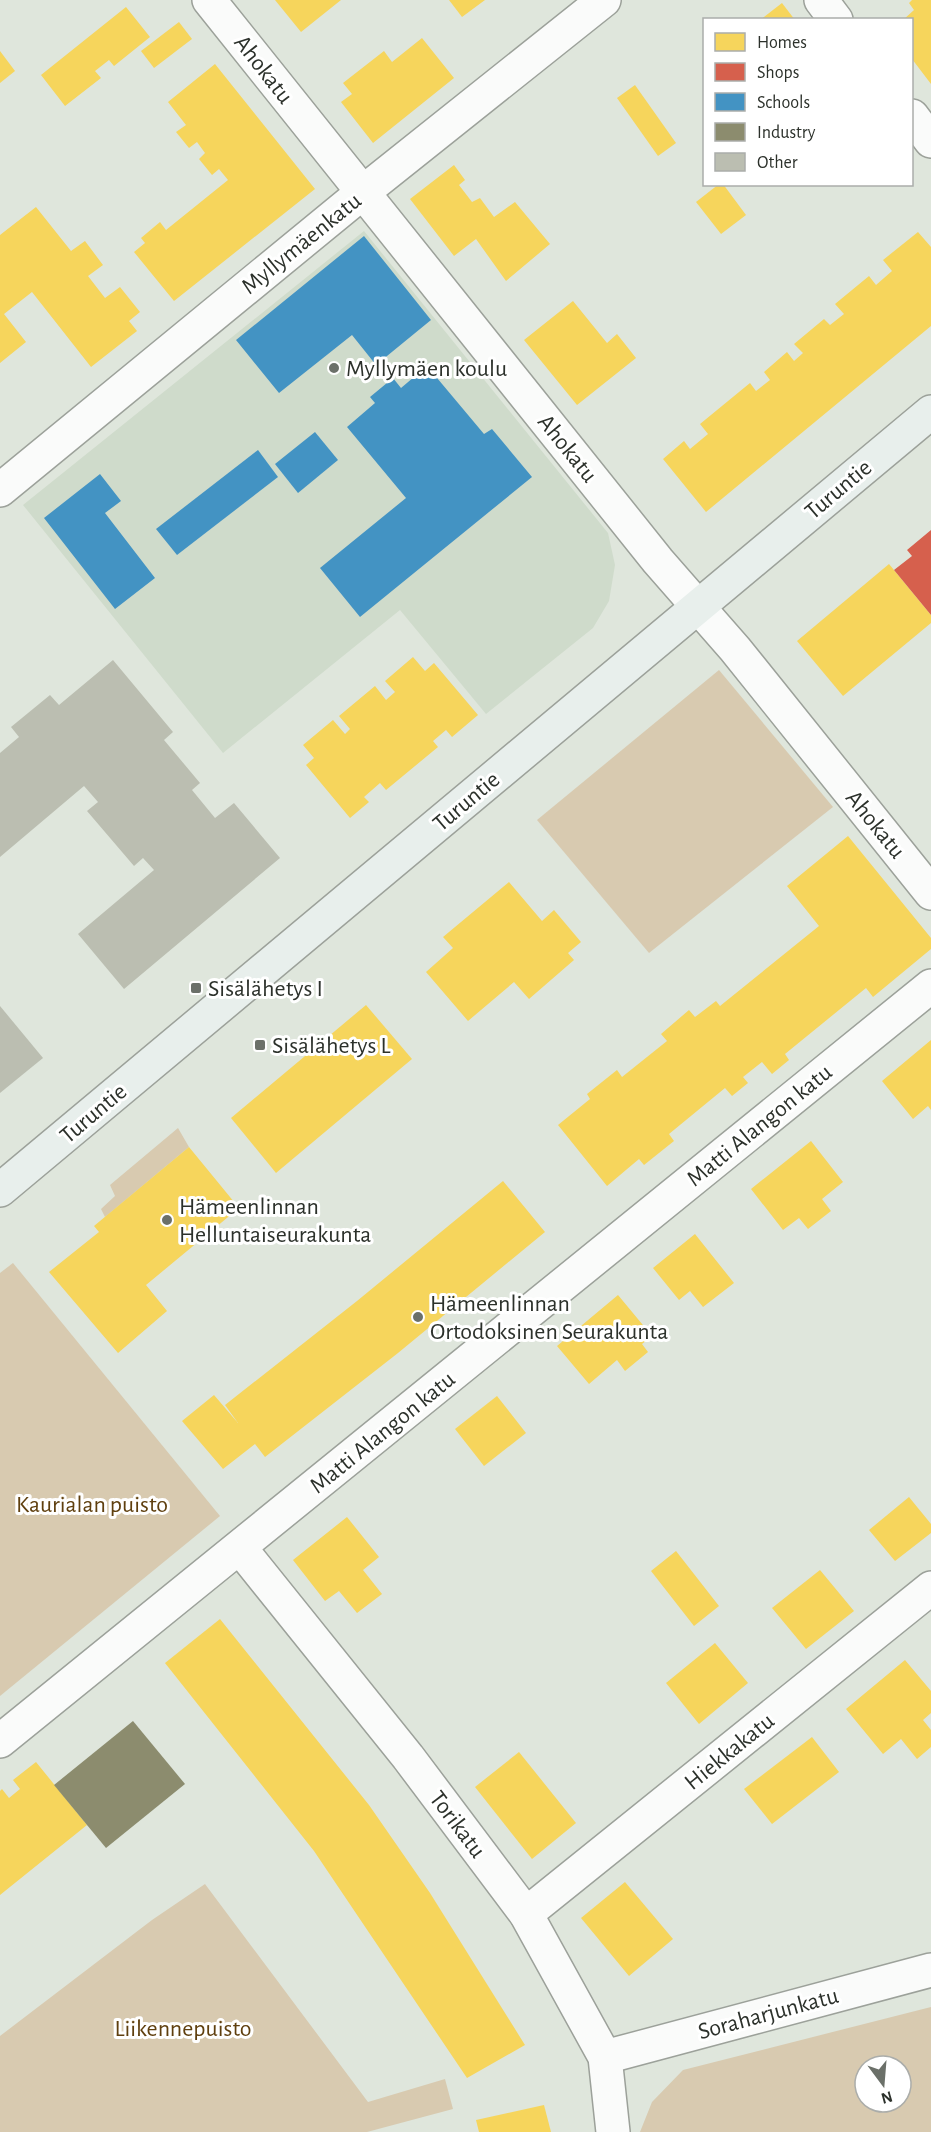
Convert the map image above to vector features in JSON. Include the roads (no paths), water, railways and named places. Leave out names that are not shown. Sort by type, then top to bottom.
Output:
[{"type":"main road","name":"Turuntie","points":[[0,1190],[931,412]]},
{"type":"street","name":"Ahokatu","points":[[210,0],[362,193],[697,608],[735,649],[931,893]]},
{"type":"street","name":"Myllymäenkatu","points":[[0,490],[362,193],[604,0]]},
{"type":"street","points":[[821,0],[834,18]]},
{"type":"street","points":[[913,117],[931,141]]},
{"type":"street","name":"Matti Alangon katu","points":[[0,1741],[931,986]]},
{"type":"street","name":"Torikatu","points":[[240,1548],[408,1757],[526,1914],[605,2057],[613,2132]]},
{"type":"street","name":"Hiekkakatu","points":[[526,1914],[931,1588]]},
{"type":"street","name":"Soraharjunkatu","points":[[605,2057],[931,1970]]},
{"type":"place","name":"Myllymäen koulu","points":[[334,368]]},
{"type":"place","name":"Sisälähetys I","points":[[196,988]]},
{"type":"place","name":"Sisälähetys L","points":[[260,1045]]},
{"type":"place","name":"Hämeenlinnan Helluntaiseurakunta","points":[[167,1220]]},
{"type":"place","name":"Hämeenlinnan Ortodoksinen Seurakunta","points":[[418,1317]]},
{"type":"park label","name":"Kaurialan puisto","points":[[92,1504]]},
{"type":"park label","name":"Liikennepuisto","points":[[183,2028]]}]
